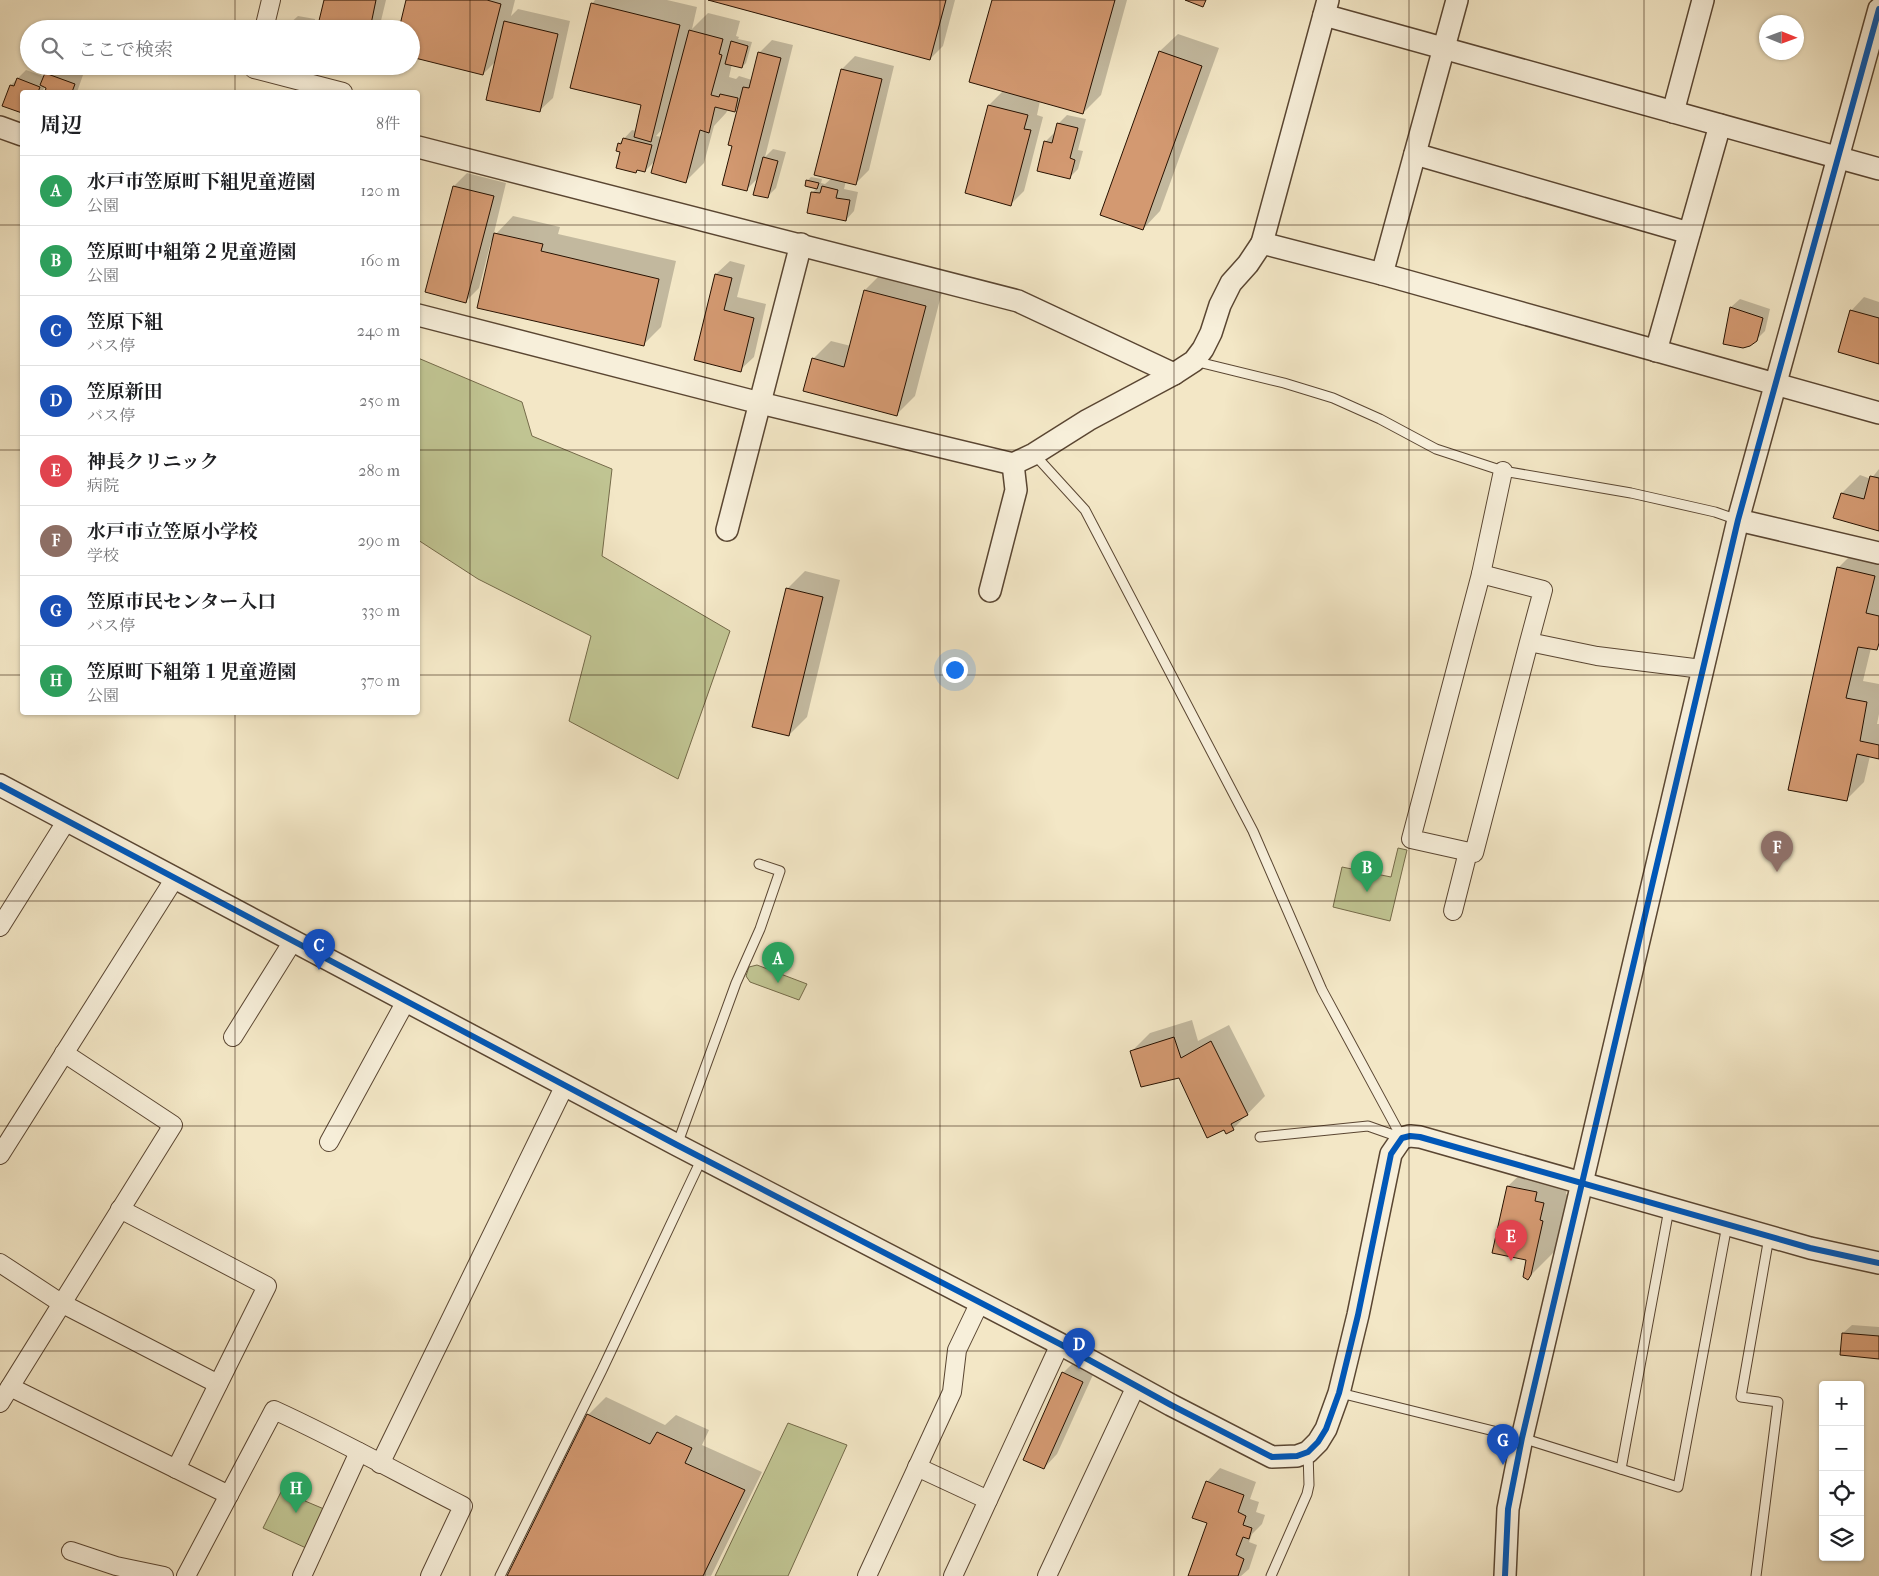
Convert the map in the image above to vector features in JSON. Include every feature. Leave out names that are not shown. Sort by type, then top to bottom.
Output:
[{"type":"street","points":[[266,20],[271,0]]},
{"type":"street","points":[[1382,274],[1458,0]]},
{"type":"street","points":[[1673,112],[1702,0]]},
{"type":"street","points":[[420,316],[760,403],[1013,464],[1034,454],[1088,420],[1174,374],[1194,361],[1211,333],[1220,305],[1231,283],[1248,264],[1262,243],[1326,8],[1444,48],[1879,170]]},
{"type":"street","points":[[1505,1576],[1508,1509],[1522,1438],[1583,1184],[1702,669],[1774,383],[1879,9]]},
{"type":"street","points":[[277,75],[335,90]]},
{"type":"street","points":[[1656,351],[1720,125]]},
{"type":"street","points":[[0,127],[20,134]]},
{"type":"street","points":[[420,148],[1018,301],[1174,374]]},
{"type":"street","points":[[1415,154],[1690,232]]},
{"type":"street","points":[[1262,243],[1382,274],[1879,413]]},
{"type":"street","points":[[727,530],[801,244]]},
{"type":"street","points":[[990,591],[1016,490],[1013,464]]},
{"type":"street","points":[[1481,574],[1543,590],[1474,853],[1411,839],[1481,574],[1503,471]]},
{"type":"street","points":[[1738,520],[1879,553]]},
{"type":"street","points":[[1529,642],[1596,656],[1702,669]]},
{"type":"street","points":[[0,785],[677,1145],[980,1302],[1272,1457],[1297,1456],[1308,1452],[1318,1442],[1326,1429],[1339,1393],[1358,1315],[1391,1154],[1402,1138],[1410,1136],[1420,1137],[1769,1237],[1879,1263]]},
{"type":"street","points":[[0,927],[67,820]]},
{"type":"street","points":[[1453,911],[1468,852]]},
{"type":"street","points":[[0,1155],[175,878]]},
{"type":"street","points":[[233,1037],[293,941]]},
{"type":"street","points":[[329,1142],[406,1001]]},
{"type":"street","points":[[0,1403],[173,1125],[64,1053]]},
{"type":"street","points":[[380,1464],[565,1085]]},
{"type":"street","points":[[120,1209],[267,1286],[176,1469]]},
{"type":"street","points":[[0,1263],[62,1303],[218,1384]]},
{"type":"street","points":[[866,1576],[952,1392],[957,1350],[980,1302]]},
{"type":"street","points":[[953,1576],[1060,1344]]},
{"type":"street","points":[[1047,1576],[1136,1386]]},
{"type":"street","points":[[10,1387],[229,1495]]},
{"type":"street","points":[[186,1576],[274,1410],[328,1434],[380,1464],[463,1506],[430,1576]]},
{"type":"street","points":[[302,1576],[359,1452]]},
{"type":"street","points":[[917,1467],[988,1500]]},
{"type":"street","points":[[71,1551],[116,1566],[164,1576]]},
{"type":"lane","points":[[1194,361],[1284,383],[1332,398],[1380,419],[1436,449],[1503,471],[1631,493],[1715,512],[1738,520]]},
{"type":"lane","points":[[1034,454],[1085,510],[1253,831],[1322,990],[1402,1138]]},
{"type":"lane","points":[[677,1145],[736,983],[760,929],[780,871],[759,864]]},
{"type":"lane","points":[[1260,1137],[1368,1126],[1402,1138]]},
{"type":"lane","points":[[500,1576],[602,1370],[702,1158]]},
{"type":"lane","points":[[1621,1469],[1669,1209]]},
{"type":"lane","points":[[1339,1393],[1522,1438],[1678,1487],[1727,1225]]},
{"type":"lane","points":[[1756,1576],[1778,1402],[1741,1397],[1769,1237]]},
{"type":"lane","points":[[1271,1576],[1307,1494],[1309,1485],[1308,1452]]},
{"type":"green space","points":[[420,359],[522,402],[532,436],[612,469],[602,556],[730,631],[678,779],[569,721],[591,636],[478,579],[420,541]]},
{"type":"green space","points":[[1398,848],[1407,850],[1390,921],[1333,907],[1342,867],[1391,877]]},
{"type":"green space","points":[[757,965],[807,984],[799,1000],[750,982],[746,976],[749,967]]},
{"type":"green space","points":[[788,1423],[847,1445],[788,1576],[715,1576]]},
{"type":"green space","points":[[287,1480],[309,1490],[305,1501],[324,1509],[306,1548],[263,1528]]},
{"type":"building","points":[[324,0],[376,0],[372,20],[319,20]]},
{"type":"building","points":[[406,0],[487,0],[501,4],[483,75],[420,59],[420,20],[401,20]]},
{"type":"building","points":[[708,0],[946,0],[930,60]]},
{"type":"building","points":[[992,0],[1115,0],[1083,114],[969,82]]},
{"type":"building","points":[[1185,0],[1206,0],[1203,7]]},
{"type":"building","points":[[591,3],[680,25],[651,142],[634,137],[641,105],[570,88]]},
{"type":"building","points":[[504,21],[558,34],[540,112],[486,100]]},
{"type":"building","points":[[689,30],[723,39],[719,54],[722,55],[711,95],[719,97],[720,94],[738,98],[735,112],[715,107],[709,133],[700,130],[686,183],[651,173]]},
{"type":"building","points":[[731,41],[748,46],[742,68],[725,64]]},
{"type":"building","points":[[1159,51],[1202,66],[1143,230],[1100,215]]},
{"type":"building","points":[[758,52],[781,58],[747,191],[722,185],[732,146],[728,145],[743,87],[749,88]]},
{"type":"building","points":[[841,69],[882,79],[856,185],[814,175]]},
{"type":"building","points":[[44,75],[50,75],[75,84],[73,90],[46,90],[46,88],[40,85]]},
{"type":"building","points":[[17,78],[40,87],[39,90],[20,90],[20,112],[2,106],[10,85],[14,86]]},
{"type":"building","points":[[988,105],[1028,115],[1024,129],[1031,130],[1011,206],[965,193]]},
{"type":"building","points":[[1057,123],[1078,128],[1070,158],[1075,160],[1070,179],[1037,171],[1044,141],[1052,143]]},
{"type":"building","points":[[623,138],[652,145],[645,172],[637,170],[636,173],[616,168],[620,152],[616,151],[618,143],[621,144]]},
{"type":"building","points":[[763,157],[778,161],[768,198],[753,195]]},
{"type":"building","points":[[806,180],[819,183],[817,189],[805,186]]},
{"type":"building","points":[[453,186],[494,196],[466,303],[425,292]]},
{"type":"building","points":[[822,186],[838,190],[836,198],[850,200],[846,221],[807,213],[811,192],[820,193]]},
{"type":"building","points":[[494,233],[543,244],[541,251],[659,279],[644,346],[477,308]]},
{"type":"building","points":[[715,274],[732,278],[724,310],[754,318],[741,372],[694,360]]},
{"type":"building","points":[[864,290],[926,306],[897,416],[803,391],[812,358],[844,367]]},
{"type":"building","points":[[1730,307],[1763,318],[1757,341],[1750,346],[1743,348],[1723,344]]},
{"type":"building","points":[[1850,310],[1879,318],[1879,364],[1838,352]]},
{"type":"building","points":[[1870,476],[1879,478],[1879,531],[1833,518],[1841,493],[1864,499]]},
{"type":"building","points":[[1837,567],[1875,576],[1866,613],[1879,616],[1879,643],[1877,650],[1858,647],[1846,698],[1867,702],[1860,741],[1879,745],[1879,759],[1857,754],[1847,801],[1788,790]]},
{"type":"building","points":[[786,588],[823,597],[789,736],[752,727]]},
{"type":"building","points":[[1174,1037],[1181,1058],[1211,1041],[1248,1115],[1231,1124],[1234,1130],[1226,1134],[1224,1130],[1207,1138],[1179,1078],[1141,1087],[1130,1051]]},
{"type":"building","points":[[1507,1186],[1537,1192],[1535,1201],[1544,1203],[1540,1220],[1543,1221],[1531,1275],[1528,1280],[1523,1277],[1526,1260],[1492,1253]]},
{"type":"building","points":[[1842,1333],[1879,1336],[1879,1359],[1840,1355]]},
{"type":"building","points":[[1062,1372],[1083,1382],[1044,1469],[1023,1460]]},
{"type":"building","points":[[587,1414],[650,1444],[657,1432],[692,1448],[685,1463],[745,1490],[703,1576],[507,1576]]},
{"type":"building","points":[[1206,1481],[1244,1495],[1238,1512],[1246,1516],[1243,1525],[1252,1528],[1249,1539],[1243,1537],[1236,1555],[1244,1559],[1238,1576],[1188,1576],[1207,1523],[1192,1518]]},
{"type":"cycle path","points":[[1505,1576],[1508,1509],[1522,1438],[1738,520],[1879,9]]},
{"type":"cycle path","points":[[0,785],[677,1145],[1060,1344],[1171,1405],[1272,1457],[1297,1456],[1308,1452],[1318,1442],[1326,1429],[1339,1393],[1358,1315],[1391,1154],[1402,1138],[1410,1136],[1420,1137],[1810,1248],[1879,1263]]},
{"type":"place","name":"水戸市立笠原小学校","points":[[1777,872]]},
{"type":"place","name":"笠原町中組第２児童遊園","points":[[1367,892]]},
{"type":"place","name":"笠原下組","points":[[319,970]]},
{"type":"place","name":"水戸市笠原町下組児童遊園","points":[[778,983]]},
{"type":"place","name":"神長クリニック","points":[[1511,1261]]},
{"type":"place","name":"笠原新田","points":[[1079,1369]]},
{"type":"place","name":"笠原市民センター入口","points":[[1503,1465]]},
{"type":"place","name":"笠原町下組第１児童遊園","points":[[296,1513]]}]
